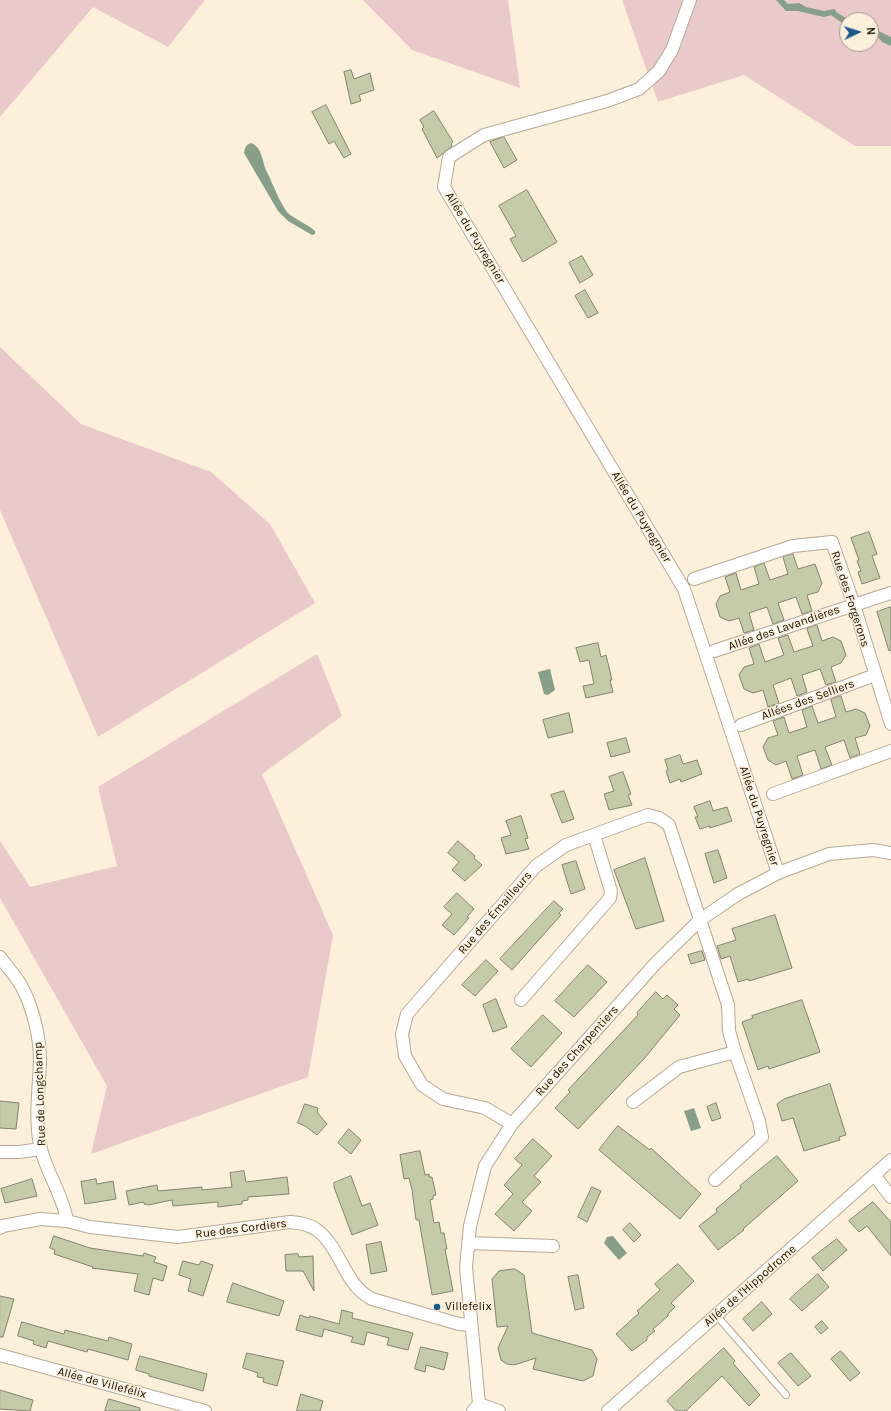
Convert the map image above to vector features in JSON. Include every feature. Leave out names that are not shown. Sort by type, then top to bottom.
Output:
[{"type":"street","name":"Allée du Puyregnier","points":[[690,0],[672,50],[659,71],[639,89],[607,101],[484,135],[449,157],[444,187],[684,589],[778,873]]},
{"type":"street","name":"Rue des Forgerons","points":[[694,579],[793,546],[832,542],[854,604],[891,724]]},
{"type":"street","name":"Allée des Lavandières","points":[[714,651],[891,592]]},
{"type":"street","name":"Allées des Selliers","points":[[741,725],[875,676]]},
{"type":"street","points":[[773,794],[891,750]]},
{"type":"street","name":"Rue des Émailleurs","points":[[512,1124],[486,1108],[443,1099],[422,1085],[406,1056],[402,1034],[407,1014],[536,866],[566,845],[648,815],[659,818],[669,825],[728,1005],[729,1032],[759,1121],[762,1137],[714,1180]]},
{"type":"street","points":[[521,1000],[610,898],[611,891],[594,835]]},
{"type":"street","name":"Rue des Charpentiers","points":[[499,1411],[476,1408],[466,1267],[470,1226],[485,1166],[512,1124],[655,964],[700,920],[738,894],[778,873],[829,854],[873,850],[891,853]]},
{"type":"street","name":"Rue de Longchamp","points":[[0,958],[22,986],[31,1010],[37,1034],[40,1058],[39,1132],[41,1149],[47,1167],[65,1206],[66,1221]]},
{"type":"street","points":[[633,1102],[679,1067],[735,1052]]},
{"type":"street","points":[[0,1152],[19,1152],[41,1149]]},
{"type":"street","name":"Allée de l'Hippodrome","points":[[608,1411],[875,1176],[891,1160]]},
{"type":"street","points":[[875,1176],[891,1196]]},
{"type":"street","name":"Rue des Cordiers","points":[[0,1228],[3,1226],[40,1219],[66,1221],[90,1227],[178,1237],[290,1222],[305,1224],[316,1230],[326,1240],[353,1283],[362,1294],[372,1299],[459,1324],[470,1325]]},
{"type":"street","points":[[468,1243],[554,1246]]},
{"type":"street","name":"Allée de Villefélix","points":[[0,1355],[205,1411]]},
{"type":"lane","points":[[717,1316],[786,1395]]},
{"type":"shaded area","points":[[0,0],[205,0],[168,47],[93,7],[0,117]]},
{"type":"shaded area","points":[[363,0],[508,0],[520,88],[412,50]]},
{"type":"shaded area","points":[[622,0],[891,0],[891,146],[855,146],[744,75],[658,102]]},
{"type":"shaded area","points":[[776,0],[784,0],[788,4],[799,3],[806,7],[824,11],[835,9],[839,14],[839,21],[831,15],[824,17],[798,11],[786,11]]},
{"type":"shaded area","points":[[879,31],[891,37],[891,46],[882,42],[879,38]]},
{"type":"shaded area","points":[[251,143],[258,148],[265,168],[286,211],[315,231],[315,234],[312,235],[288,221],[278,211],[244,153],[246,146]]},
{"type":"shaded area","points":[[0,347],[81,424],[211,472],[270,524],[315,603],[98,737],[0,510]]},
{"type":"shaded area","points":[[317,654],[342,716],[262,774],[333,935],[308,1077],[91,1154],[107,1086],[0,898],[0,841],[30,887],[117,866],[98,787]]},
{"type":"shaded area","points":[[550,669],[555,690],[548,695],[544,694],[538,672]]},
{"type":"shaded area","points":[[694,1108],[701,1128],[691,1131],[684,1111]]},
{"type":"shaded area","points":[[613,1236],[627,1253],[619,1260],[604,1243],[607,1237]]},
{"type":"building","points":[[351,70],[354,79],[370,73],[374,90],[359,95],[361,101],[351,104],[344,72]]},
{"type":"building","points":[[326,105],[351,154],[344,158],[334,141],[329,144],[312,112]]},
{"type":"building","points":[[434,111],[453,142],[451,144],[452,146],[437,158],[422,129],[424,127],[420,120]]},
{"type":"building","points":[[504,137],[517,160],[504,168],[490,142]]},
{"type":"building","points":[[527,190],[557,242],[523,262],[510,239],[516,236],[499,206]]},
{"type":"building","points":[[582,256],[593,275],[580,283],[569,263]]},
{"type":"building","points":[[585,290],[598,313],[588,318],[575,296]]},
{"type":"building","points":[[869,532],[877,554],[872,556],[880,578],[862,584],[858,572],[861,571],[857,561],[859,560],[851,538]]},
{"type":"building","points":[[793,554],[798,569],[815,564],[822,583],[818,592],[807,595],[812,611],[802,614],[796,597],[778,603],[784,620],[773,624],[767,607],[749,613],[754,630],[744,633],[739,618],[729,621],[720,617],[716,604],[720,596],[730,592],[725,577],[736,573],[741,590],[759,584],[754,567],[764,563],[770,580],[788,574],[783,557]]},
{"type":"building","points":[[891,607],[891,650],[889,651],[877,612]]},
{"type":"building","points":[[817,625],[822,641],[833,637],[841,641],[846,655],[841,663],[831,667],[836,682],[826,685],[820,669],[802,675],[807,692],[797,696],[791,678],[773,685],[779,703],[768,707],[763,690],[753,693],[744,689],[739,675],[744,667],[754,664],[749,648],[759,644],[765,662],[784,655],[778,638],[788,635],[794,652],[813,646],[807,629]]},
{"type":"building","points":[[598,643],[601,657],[606,655],[612,680],[610,680],[613,692],[586,698],[583,686],[594,684],[589,660],[580,662],[576,648]]},
{"type":"building","points":[[841,696],[846,712],[856,709],[865,713],[870,726],[866,735],[855,738],[860,754],[850,758],[844,740],[825,747],[832,765],[821,769],[815,750],[797,756],[803,775],[792,779],[786,761],[776,765],[768,760],[763,747],[768,738],[778,735],[773,721],[784,717],[789,733],[807,727],[802,710],[812,706],[818,723],[836,717],[831,700]]},
{"type":"building","points":[[569,713],[573,732],[548,738],[543,720]]},
{"type":"building","points":[[626,738],[630,752],[611,757],[607,743]]},
{"type":"building","points":[[680,755],[683,764],[697,760],[702,774],[681,782],[680,779],[670,783],[666,771],[668,770],[665,760]]},
{"type":"building","points":[[623,772],[631,794],[628,795],[632,805],[609,810],[604,794],[614,791],[609,777]]},
{"type":"building","points":[[564,791],[574,819],[562,823],[551,795]]},
{"type":"building","points":[[710,801],[713,811],[727,807],[732,821],[710,828],[710,826],[700,829],[695,817],[698,817],[694,807]]},
{"type":"building","points":[[521,816],[528,838],[525,839],[529,849],[506,854],[501,838],[511,835],[506,821]]},
{"type":"building","points":[[458,841],[475,856],[474,858],[482,865],[465,881],[452,870],[459,862],[448,853]]},
{"type":"building","points":[[718,850],[727,878],[714,883],[705,854]]},
{"type":"building","points":[[645,858],[664,921],[636,929],[614,870]]},
{"type":"building","points":[[576,861],[585,889],[571,894],[562,865]]},
{"type":"building","points":[[457,893],[474,909],[467,917],[469,918],[454,935],[442,925],[452,914],[444,907]]},
{"type":"building","points":[[554,901],[563,909],[559,913],[561,915],[512,970],[500,959]]},
{"type":"building","points":[[775,915],[792,968],[749,981],[748,979],[738,982],[730,956],[721,959],[717,946],[736,940],[732,929]]},
{"type":"building","points":[[702,951],[705,960],[691,964],[688,955]]},
{"type":"building","points":[[486,960],[498,971],[475,996],[462,985]]},
{"type":"building","points":[[588,965],[607,982],[574,1017],[555,1001]]},
{"type":"building","points":[[656,992],[663,999],[667,995],[678,1005],[674,1009],[680,1015],[643,1060],[578,1129],[555,1108],[570,1092],[568,1090],[638,1015],[637,1013]]},
{"type":"building","points":[[496,999],[507,1027],[493,1032],[483,1005]]},
{"type":"building","points":[[802,1000],[820,1052],[769,1069],[768,1066],[758,1070],[742,1022],[753,1018],[752,1016]]},
{"type":"building","points":[[543,1015],[562,1033],[531,1067],[511,1049]]},
{"type":"building","points":[[830,1084],[846,1135],[839,1137],[840,1140],[804,1151],[793,1118],[782,1121],[777,1104],[784,1099]]},
{"type":"building","points":[[0,1101],[19,1103],[16,1129],[0,1128]]},
{"type":"building","points":[[716,1103],[721,1118],[712,1121],[707,1107]]},
{"type":"building","points":[[305,1104],[318,1108],[317,1112],[327,1124],[317,1135],[305,1126],[298,1123]]},
{"type":"building","points":[[618,1126],[650,1150],[651,1148],[701,1194],[680,1219],[599,1150]]},
{"type":"building","points":[[349,1129],[361,1140],[351,1154],[338,1143]]},
{"type":"building","points":[[533,1139],[552,1156],[534,1176],[541,1182],[522,1202],[532,1211],[514,1231],[495,1214],[513,1194],[504,1185],[522,1165],[515,1159]]},
{"type":"building","points":[[420,1151],[425,1175],[429,1174],[429,1177],[432,1177],[436,1195],[430,1200],[434,1223],[439,1222],[441,1233],[444,1233],[447,1249],[445,1249],[453,1291],[432,1295],[419,1220],[416,1220],[409,1178],[404,1179],[400,1155]]},
{"type":"building","points":[[777,1156],[798,1181],[743,1229],[744,1230],[718,1250],[699,1226],[717,1212],[716,1209],[741,1188],[740,1186]]},
{"type":"building","points":[[244,1171],[246,1182],[287,1177],[289,1194],[248,1197],[248,1200],[242,1201],[242,1204],[218,1207],[218,1202],[173,1206],[172,1200],[148,1205],[144,1204],[144,1202],[129,1205],[126,1191],[157,1185],[158,1191],[202,1187],[202,1190],[232,1187],[230,1173]]},
{"type":"building","points":[[351,1176],[362,1206],[370,1203],[378,1225],[352,1235],[334,1187],[334,1183]]},
{"type":"building","points":[[32,1179],[37,1196],[5,1203],[1,1189]]},
{"type":"building","points":[[96,1179],[97,1184],[113,1181],[116,1199],[85,1204],[81,1182]]},
{"type":"building","points":[[592,1187],[601,1191],[587,1222],[578,1217]]},
{"type":"building","points":[[873,1202],[891,1222],[891,1256],[867,1226],[859,1232],[849,1221]]},
{"type":"building","points":[[630,1223],[641,1235],[634,1242],[623,1230]]},
{"type":"building","points":[[54,1236],[90,1248],[143,1256],[144,1253],[156,1257],[154,1262],[167,1266],[163,1281],[153,1278],[149,1295],[134,1291],[138,1274],[92,1268],[93,1267],[54,1254],[55,1250],[50,1248]]},
{"type":"building","points":[[837,1239],[847,1250],[823,1271],[812,1258]]},
{"type":"building","points":[[381,1242],[387,1271],[371,1274],[366,1245]]},
{"type":"building","points":[[298,1254],[299,1257],[313,1256],[314,1291],[303,1271],[286,1271],[285,1255]]},
{"type":"building","points":[[183,1261],[199,1265],[201,1261],[213,1265],[203,1296],[188,1291],[191,1279],[179,1275]]},
{"type":"building","points":[[678,1264],[694,1281],[671,1303],[675,1307],[668,1314],[668,1316],[653,1329],[655,1331],[647,1337],[647,1340],[632,1351],[616,1334],[639,1313],[637,1311],[660,1290],[655,1284]]},
{"type":"building","points":[[515,1269],[524,1275],[532,1333],[592,1350],[597,1359],[593,1376],[583,1381],[533,1369],[536,1358],[514,1365],[507,1364],[501,1360],[498,1348],[508,1326],[497,1327],[492,1279],[499,1271]]},
{"type":"building","points":[[818,1274],[829,1287],[802,1311],[790,1299]]},
{"type":"building","points":[[578,1275],[584,1308],[575,1310],[568,1277]]},
{"type":"building","points":[[233,1283],[284,1301],[279,1316],[227,1302]]},
{"type":"building","points":[[0,1296],[14,1299],[3,1337],[0,1337]]},
{"type":"building","points":[[762,1302],[772,1314],[753,1331],[743,1319]]},
{"type":"building","points":[[342,1310],[353,1313],[352,1318],[413,1333],[408,1350],[387,1345],[389,1338],[367,1332],[364,1345],[351,1342],[353,1337],[324,1329],[322,1337],[296,1330],[300,1315],[309,1318],[310,1316],[339,1324]]},
{"type":"building","points":[[822,1321],[828,1328],[821,1334],[815,1327]]},
{"type":"building","points":[[22,1322],[64,1334],[65,1330],[108,1341],[109,1337],[132,1344],[128,1360],[88,1349],[87,1352],[48,1341],[46,1348],[33,1344],[34,1341],[18,1336]]},
{"type":"building","points":[[421,1347],[448,1353],[444,1370],[426,1365],[425,1372],[415,1369]]},
{"type":"building","points":[[724,1348],[735,1361],[733,1363],[760,1395],[749,1406],[722,1376],[686,1411],[676,1411],[667,1401]]},
{"type":"building","points":[[841,1351],[860,1373],[850,1381],[831,1359]]},
{"type":"building","points":[[247,1353],[284,1361],[277,1386],[263,1382],[264,1378],[257,1377],[258,1373],[243,1368]]},
{"type":"building","points":[[791,1353],[811,1376],[798,1386],[778,1363]]},
{"type":"building","points":[[140,1356],[207,1374],[203,1391],[149,1376],[149,1374],[136,1370]]},
{"type":"building","points":[[0,1390],[33,1400],[30,1411],[0,1409]]},
{"type":"building","points":[[301,1394],[323,1401],[320,1411],[297,1411]]},
{"type":"building","points":[[109,1399],[140,1408],[140,1411],[105,1411]]},
{"type":"place","name":"Villefelix","points":[[437,1307]]}]
